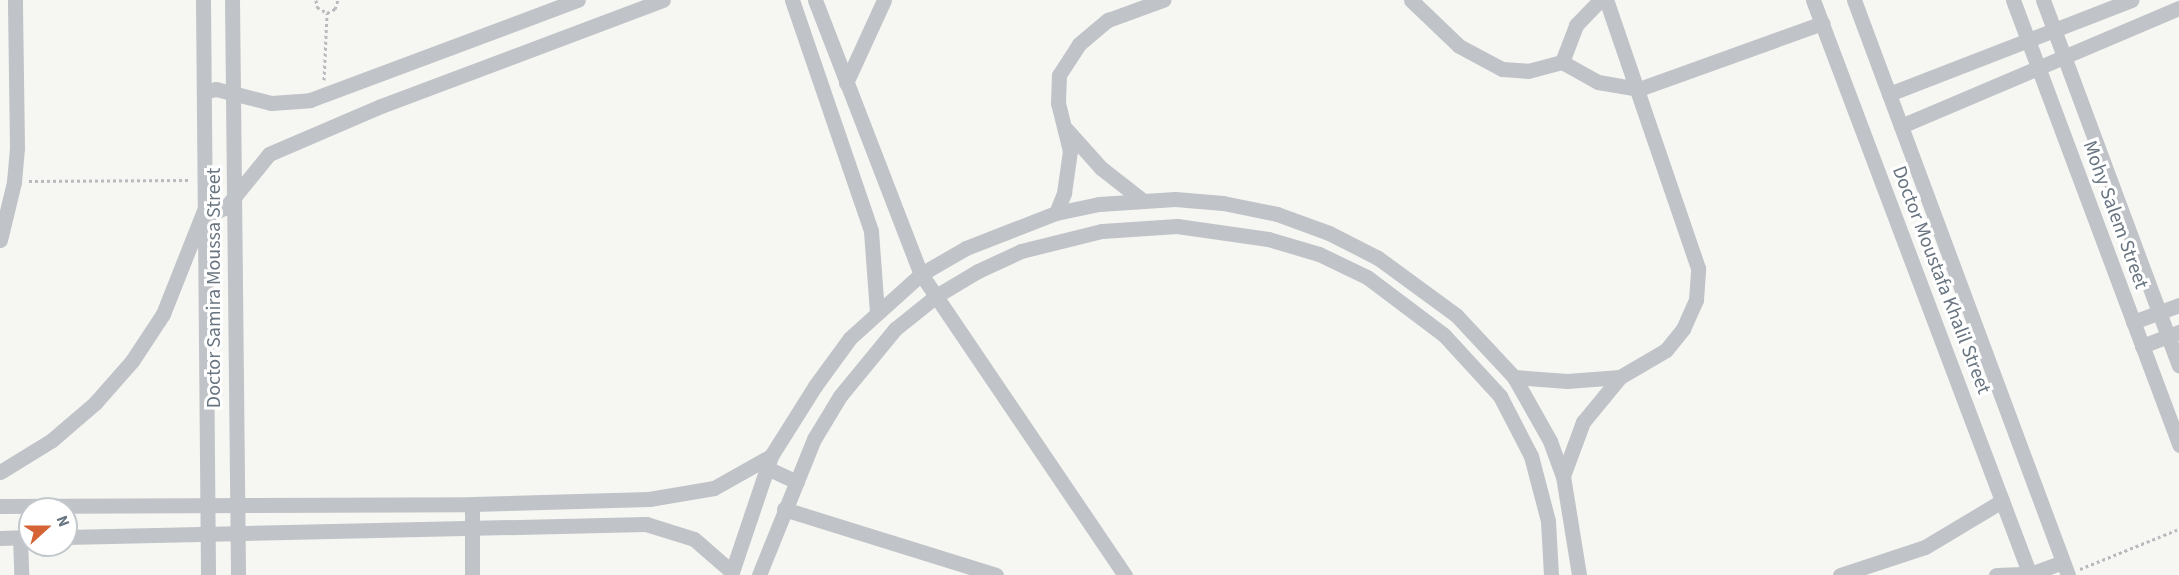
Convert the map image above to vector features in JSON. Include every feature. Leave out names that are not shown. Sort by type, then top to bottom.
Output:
[{"type":"street","points":[[0,240],[14,182],[15,0]]},
{"type":"street","name":"Doctor Samira Moussa Street","points":[[203,0],[208,575]]},
{"type":"street","name":"Doctor Samira Moussa Street","points":[[232,0],[238,575]]},
{"type":"street","points":[[204,92],[216,89],[234,95],[291,103],[324,96],[578,0]]},
{"type":"street","points":[[0,472],[52,440],[95,404],[132,361],[163,314],[205,208],[219,211],[234,201],[255,167],[269,154],[381,106],[663,0]]},
{"type":"street","points":[[792,0],[871,231],[877,312]]},
{"type":"street","points":[[815,0],[921,274],[1125,575]]},
{"type":"street","points":[[846,83],[884,0]]},
{"type":"street","points":[[1056,213],[1068,172],[1067,130],[1058,104],[1059,75],[1079,44],[1107,20],[1163,0]]},
{"type":"street","points":[[1411,0],[1459,46],[1502,69],[1528,71],[1562,62],[1599,82],[1639,90],[1822,23]]},
{"type":"street","points":[[1562,62],[1576,25],[1600,0]]},
{"type":"street","points":[[1563,476],[1583,422],[1620,377],[1666,350],[1683,329],[1696,300],[1698,268],[1639,90],[1606,0]]},
{"type":"street","name":"Doctor Moustafa Khalil Street","points":[[1813,0],[2030,574]]},
{"type":"street","name":"Doctor Moustafa Khalil Street","points":[[1854,0],[2066,570]]},
{"type":"street","name":"Mohy Salem Street","points":[[2013,0],[2179,445]]},
{"type":"street","name":"Mohy Salem Street","points":[[2043,0],[2159,312],[2173,334],[2179,366]]},
{"type":"street","points":[[1889,94],[2131,0]]},
{"type":"street","points":[[1901,126],[2179,8]]},
{"type":"street","points":[[1067,130],[1101,168],[1142,200]]},
{"type":"street","points":[[78,537],[472,530],[646,524],[694,539],[731,573],[769,462],[822,376],[850,338],[877,312],[921,274],[966,248],[1056,213],[1142,200],[1223,203],[1277,214],[1329,233],[1418,284],[1456,315],[1514,377],[1550,441],[1563,476],[1579,575]]},
{"type":"street","points":[[759,575],[814,439],[840,396],[896,329],[936,296],[978,271],[1022,251],[1102,231],[1177,226],[1268,239],[1318,255],[1367,277],[1407,304],[1444,335],[1500,396],[1532,456],[1542,488],[1551,575]]},
{"type":"street","points":[[2133,322],[2179,305]]},
{"type":"street","points":[[2142,346],[2173,334]]},
{"type":"street","points":[[1514,377],[1567,381],[1620,377]]},
{"type":"street","points":[[769,462],[797,482]]},
{"type":"street","points":[[0,506],[207,503],[472,504],[682,496],[724,483],[769,462]]},
{"type":"street","points":[[1840,575],[1925,547],[2002,501]]},
{"type":"street","points":[[472,504],[472,575]]},
{"type":"street","points":[[784,509],[996,575]]},
{"type":"street","points":[[0,538],[18,537]]},
{"type":"street","points":[[21,575],[23,557]]},
{"type":"street","points":[[1996,575],[2066,570]]},
{"type":"path","points":[[316,0],[317,7],[327,13]]},
{"type":"path","points":[[327,13],[335,9],[338,0]]},
{"type":"path","points":[[324,96],[327,13]]},
{"type":"path","points":[[14,182],[204,179]]},
{"type":"path","points":[[2066,570],[2179,529]]}]
